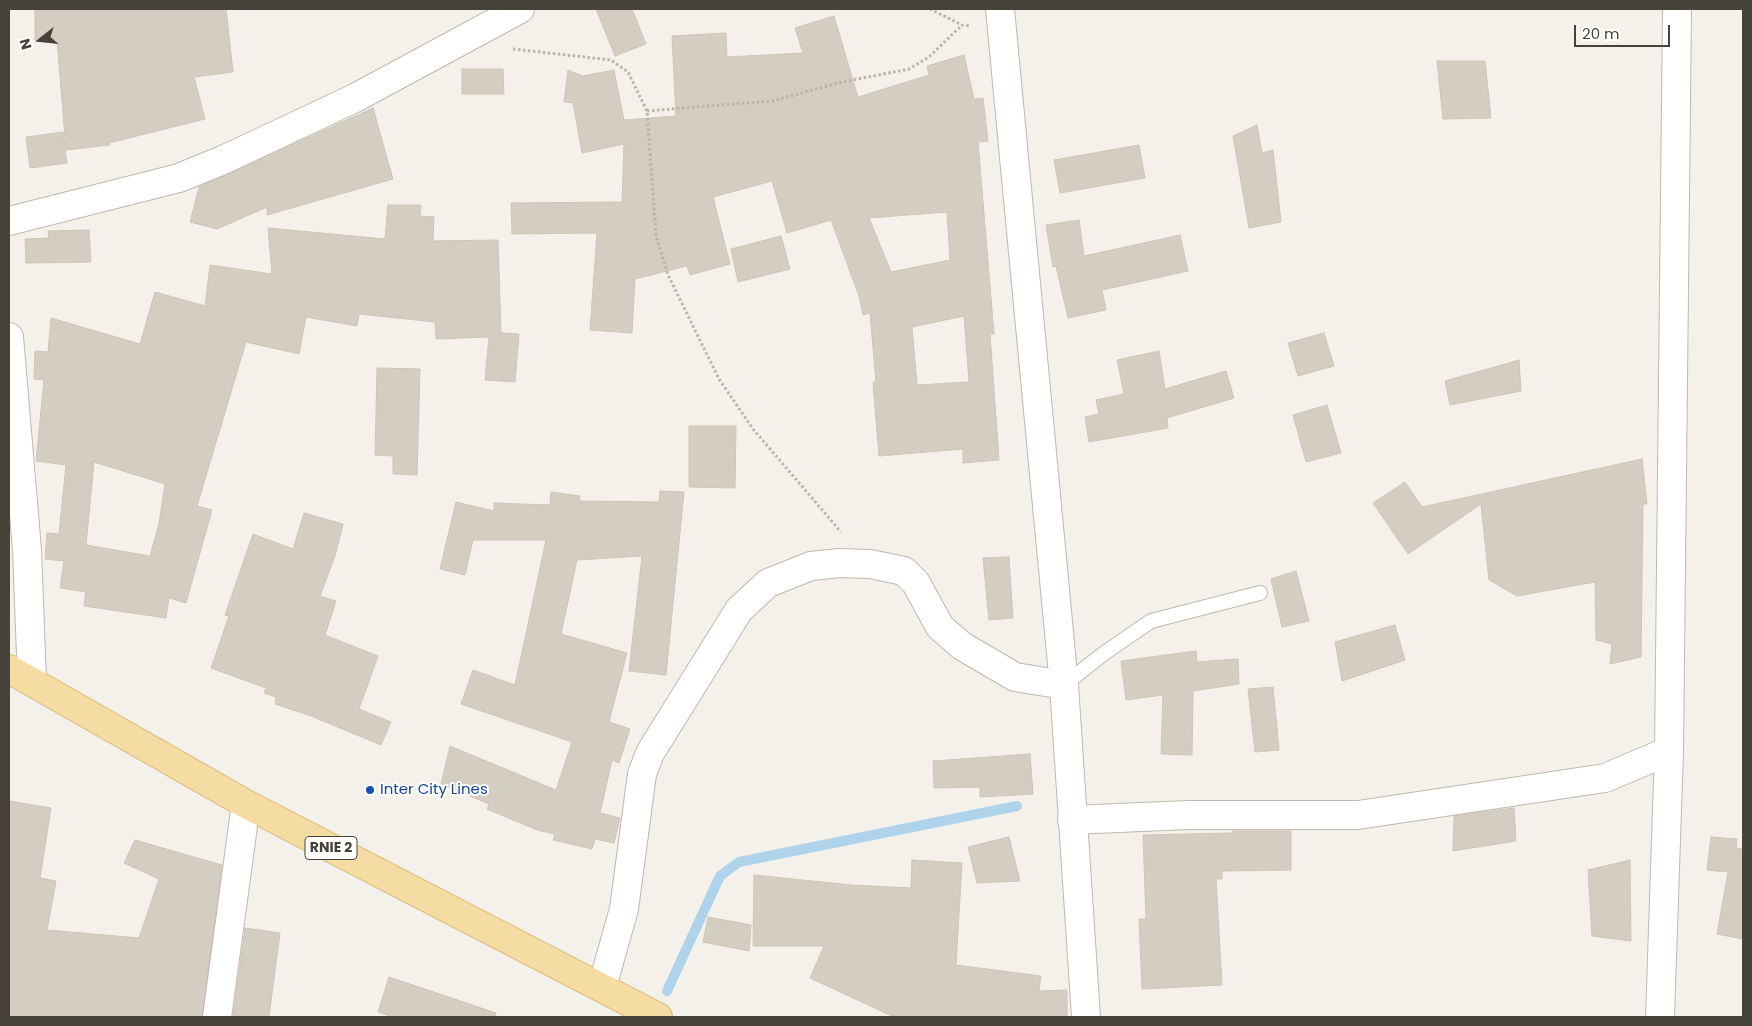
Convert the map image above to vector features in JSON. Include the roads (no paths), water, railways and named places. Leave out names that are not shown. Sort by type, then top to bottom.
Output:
[{"type":"main road","name":"RNIE 2","points":[[20,675],[246,804],[658,1017]]},
{"type":"street","points":[[9,221],[179,178],[223,160],[355,98],[520,9]]},
{"type":"street","points":[[1660,1017],[1669,751],[1678,9]]},
{"type":"street","points":[[1000,18],[1064,685],[1086,1017]]},
{"type":"street","points":[[9,336],[27,550],[20,675]]},
{"type":"street","points":[[602,987],[624,909],[642,774],[650,752],[713,648],[739,610],[768,583],[812,566],[840,563],[870,564],[904,571],[916,583],[940,627],[962,646],[1015,677],[1064,685]]},
{"type":"street","points":[[1072,820],[1188,815],[1358,815],[1605,778],[1669,751]]},
{"type":"street","points":[[217,1017],[246,804]]},
{"type":"lane","points":[[1064,685],[1151,621],[1260,593]]},
{"type":"waterway","points":[[667,991],[720,876],[739,862],[1017,806]]},
{"type":"place","name":"Inter City Lines","points":[[370,790]]}]
